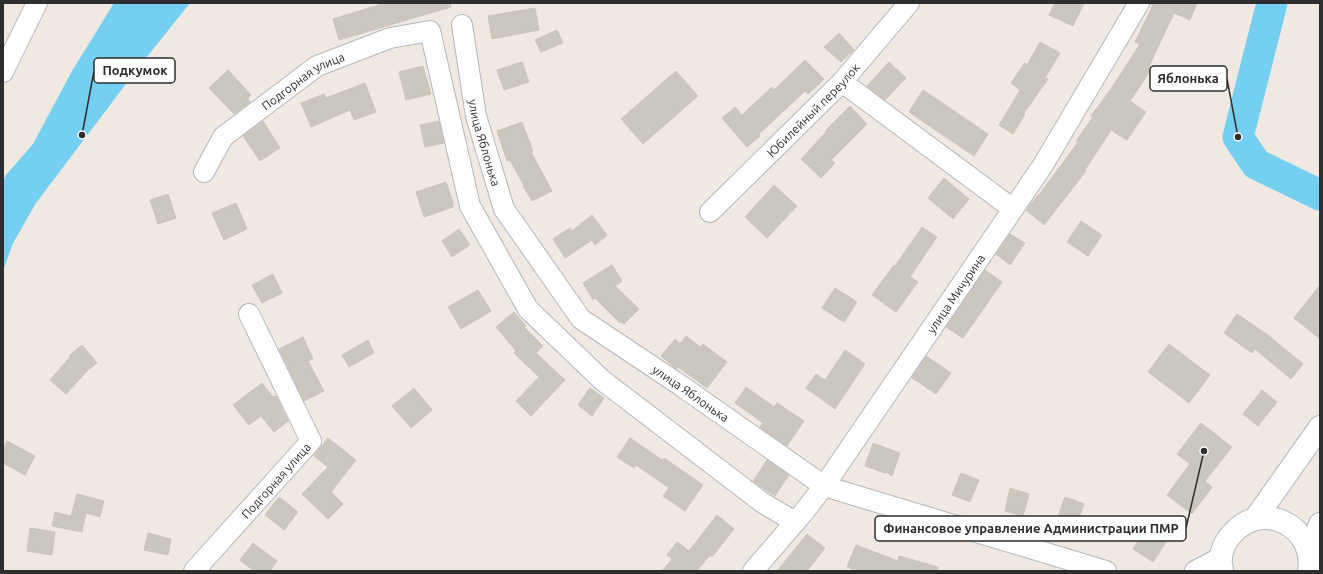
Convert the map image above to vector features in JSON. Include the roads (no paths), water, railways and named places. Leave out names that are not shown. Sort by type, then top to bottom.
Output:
[{"type":"street","points":[[3,72],[37,3]]},
{"type":"street","name":"Юбилейный переулок","points":[[710,212],[842,82],[909,3]]},
{"type":"street","name":"улица Мичурина","points":[[753,571],[824,486],[1043,165],[1139,3]]},
{"type":"street","name":"улица Яблонька","points":[[462,25],[476,116],[504,209],[581,319],[680,385],[824,486],[1106,571]]},
{"type":"street","name":"Подгорная улица","points":[[204,172],[223,137],[317,66],[390,38],[430,31],[470,206],[528,309],[602,380],[762,503],[795,522]]},
{"type":"street","points":[[842,82],[1013,209]]},
{"type":"street","name":"Подгорная улица","points":[[194,571],[311,441],[249,314]]},
{"type":"street","points":[[1255,519],[1320,427]]},
{"type":"street","points":[[1195,571],[1221,565],[1226,541],[1238,527],[1255,519],[1267,518],[1279,520],[1290,525],[1300,534],[1306,544],[1309,563]]},
{"type":"street","points":[[1309,563],[1320,524]]},
{"type":"water","points":[[114,3],[190,3],[138,68],[36,203],[13,243],[3,271],[3,181],[6,175],[33,144],[72,71]]},
{"type":"waterway","points":[[1272,3],[1238,137],[1256,164],[1320,195]]},
{"type":"place","name":"Подкумок","points":[[82,135]]},
{"type":"place","name":"Яблонька","points":[[1238,137]]},
{"type":"place","name":"Финансовое управление Администрации ПМР","points":[[1204,451]]}]
